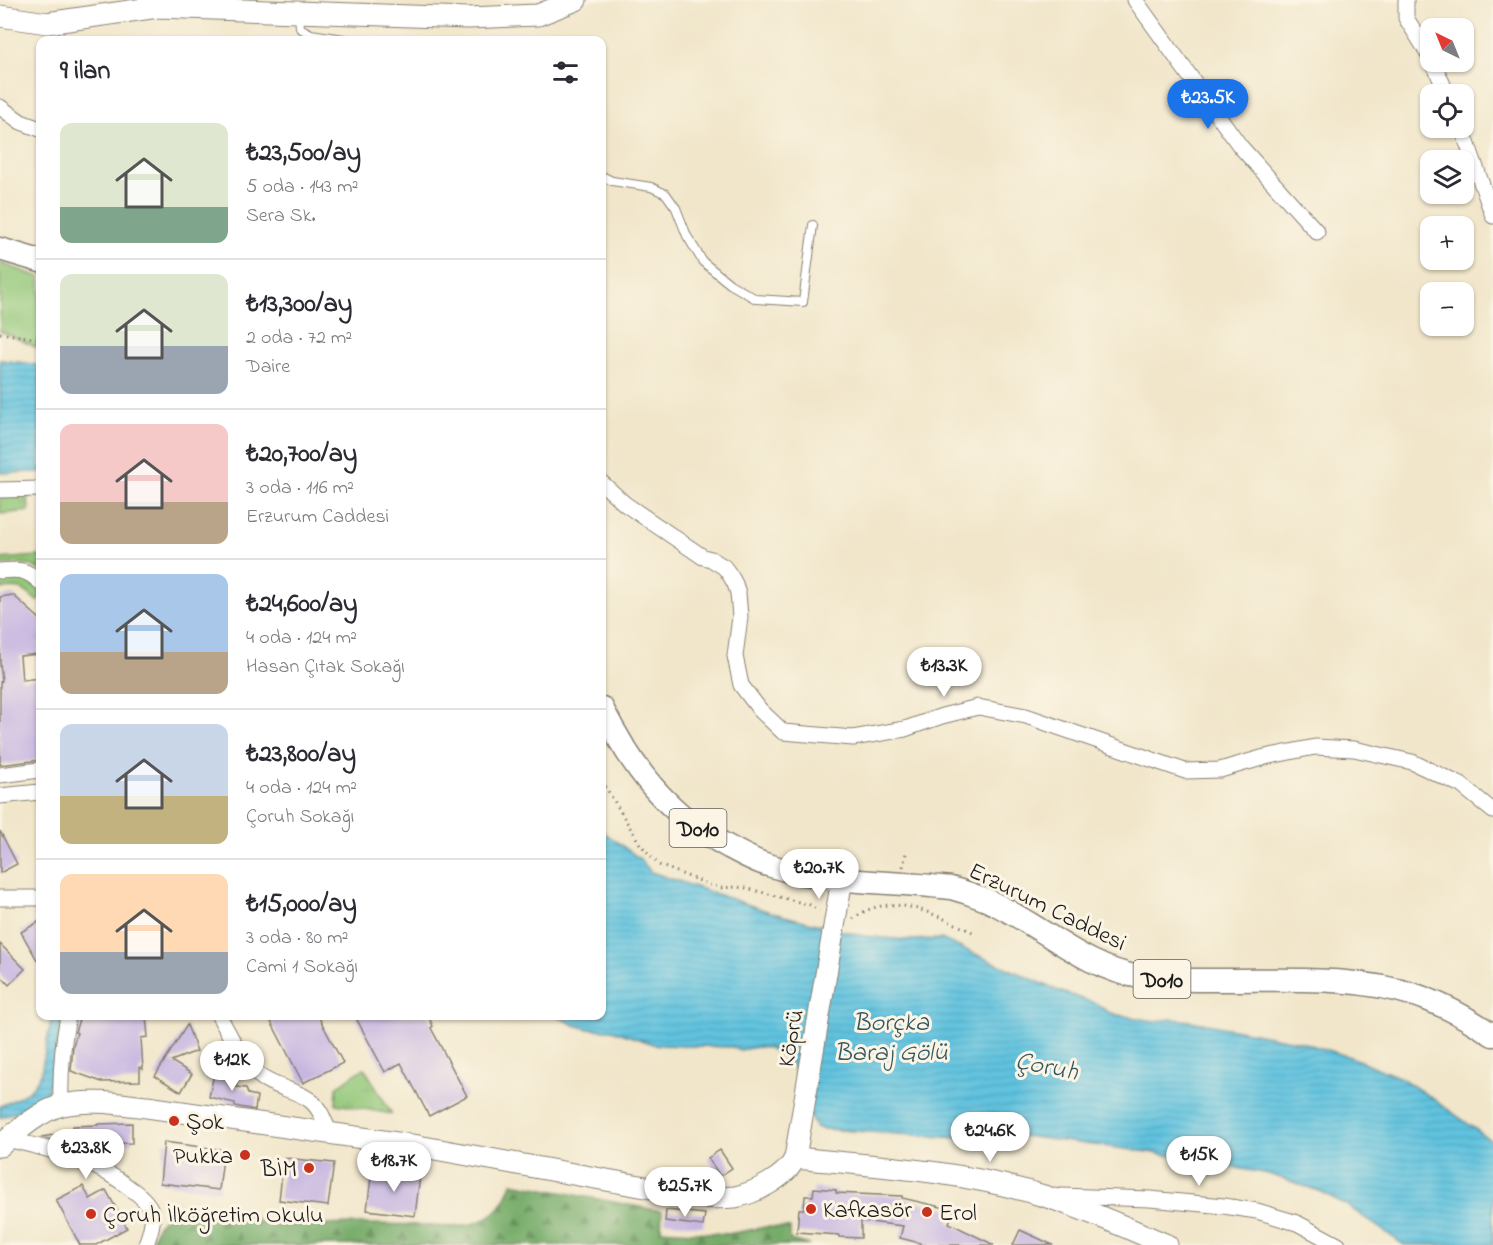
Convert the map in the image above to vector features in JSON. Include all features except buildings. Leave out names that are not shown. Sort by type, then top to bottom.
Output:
[{"type":"main road","points":[[0,16],[47,23],[158,7],[468,18],[538,15],[576,0]]},
{"type":"main road","points":[[0,249],[36,260]]},
{"type":"main road","name":"Erzurum Caddesi","points":[[606,716],[640,772],[668,804],[710,837],[743,855],[768,865],[842,879],[951,888],[985,900],[1037,927],[1103,967],[1137,976],[1166,980],[1312,980],[1365,984],[1418,996],[1467,1018],[1493,1035]]},
{"type":"main road","name":"Köprü","points":[[795,1158],[842,879]]},
{"type":"main road","points":[[4,1142],[26,1124],[61,1105],[126,1104],[418,1146],[701,1197],[736,1197],[751,1192],[780,1176],[795,1158],[942,1173],[1012,1188],[1074,1207],[1167,1245]]},
{"type":"street","points":[[1135,0],[1240,146],[1317,232]]},
{"type":"street","points":[[1406,0],[1407,18],[1420,40]]},
{"type":"street","points":[[0,107],[21,122],[36,128]]},
{"type":"street","points":[[1466,138],[1493,216]]},
{"type":"street","points":[[606,487],[625,504],[717,563],[730,575],[738,593],[740,617],[735,656],[741,685],[760,710],[783,732],[853,738],[905,729],[978,707],[1026,716],[1185,771],[1220,770],[1265,757],[1315,747],[1354,749],[1412,762],[1461,785],[1493,811]]},
{"type":"street","points":[[0,490],[36,489]]},
{"type":"street","points":[[0,571],[27,572],[36,579]]},
{"type":"street","points":[[0,775],[36,771]]},
{"type":"street","points":[[0,796],[36,792]]},
{"type":"street","points":[[0,898],[36,898]]},
{"type":"street","points":[[61,1105],[61,1057],[67,1020]]},
{"type":"street","points":[[221,1020],[251,1069],[270,1083],[311,1101],[317,1107],[330,1134]]},
{"type":"street","points":[[4,1142],[75,1157],[122,1181],[140,1196],[152,1212],[153,1219],[146,1245]]},
{"type":"street","points":[[1043,1196],[1150,1199],[1257,1211],[1297,1223],[1338,1245]]},
{"type":"lane","points":[[299,12],[300,28],[311,34],[324,36]]},
{"type":"lane","points":[[606,178],[651,187],[666,194],[676,208],[687,236],[703,262],[730,284],[756,299],[803,302],[813,225]]},
{"type":"path","points":[[0,333],[36,338]]},
{"type":"path","points":[[606,788],[640,844],[659,865],[710,885],[722,888],[746,888],[810,905],[835,921],[868,909],[897,904],[916,908],[975,933]]},
{"type":"green space","points":[[0,263],[36,276],[36,347],[0,331]]},
{"type":"green space","points":[[28,496],[29,511],[0,514],[0,497]]},
{"type":"green space","points":[[36,556],[36,568],[26,564],[0,565],[0,559]]},
{"type":"green space","points":[[15,577],[32,583],[36,586],[36,600],[21,589],[0,589],[0,579]]},
{"type":"green space","points":[[364,1068],[392,1114],[336,1104],[337,1087]]},
{"type":"green space","points":[[512,1183],[662,1211],[661,1230],[728,1234],[766,1227],[790,1228],[790,1240],[810,1245],[151,1245],[157,1226],[165,1217],[202,1210],[241,1210],[271,1225],[462,1226],[485,1219],[496,1211],[504,1202]]},
{"type":"water","points":[[0,360],[36,365],[36,472],[0,473]]},
{"type":"water","name":"Borçka Baraj Gölü","points":[[606,834],[639,858],[651,872],[773,913],[863,936],[907,940],[941,939],[1059,991],[1097,1004],[1108,1012],[1154,1021],[1173,1019],[1191,1021],[1301,1042],[1353,1058],[1401,1078],[1493,1142],[1493,1245],[1404,1245],[1345,1204],[1319,1191],[1269,1174],[1149,1152],[1008,1134],[974,1139],[815,1127],[792,1065],[784,1057],[768,1048],[740,1050],[732,1047],[656,1045],[612,1030],[589,1029],[565,1020],[606,1020]]},
{"type":"water","points":[[51,1020],[62,1020],[47,1092],[38,1103],[0,1118],[0,1106],[25,1094],[34,1086],[41,1073]]},
{"type":"place","name":"Şok","points":[[174,1121]]},
{"type":"place","name":"Pukka","points":[[245,1155]]},
{"type":"place","name":"BİM","points":[[309,1168]]},
{"type":"place","name":"Kafkasör","points":[[811,1209]]},
{"type":"place","name":"Erol","points":[[927,1212]]},
{"type":"place","name":"Çoruh İlköğretim Okulu","points":[[91,1214]]},
{"type":"water label","name":"Çoruh","points":[[1047,1065]]}]
